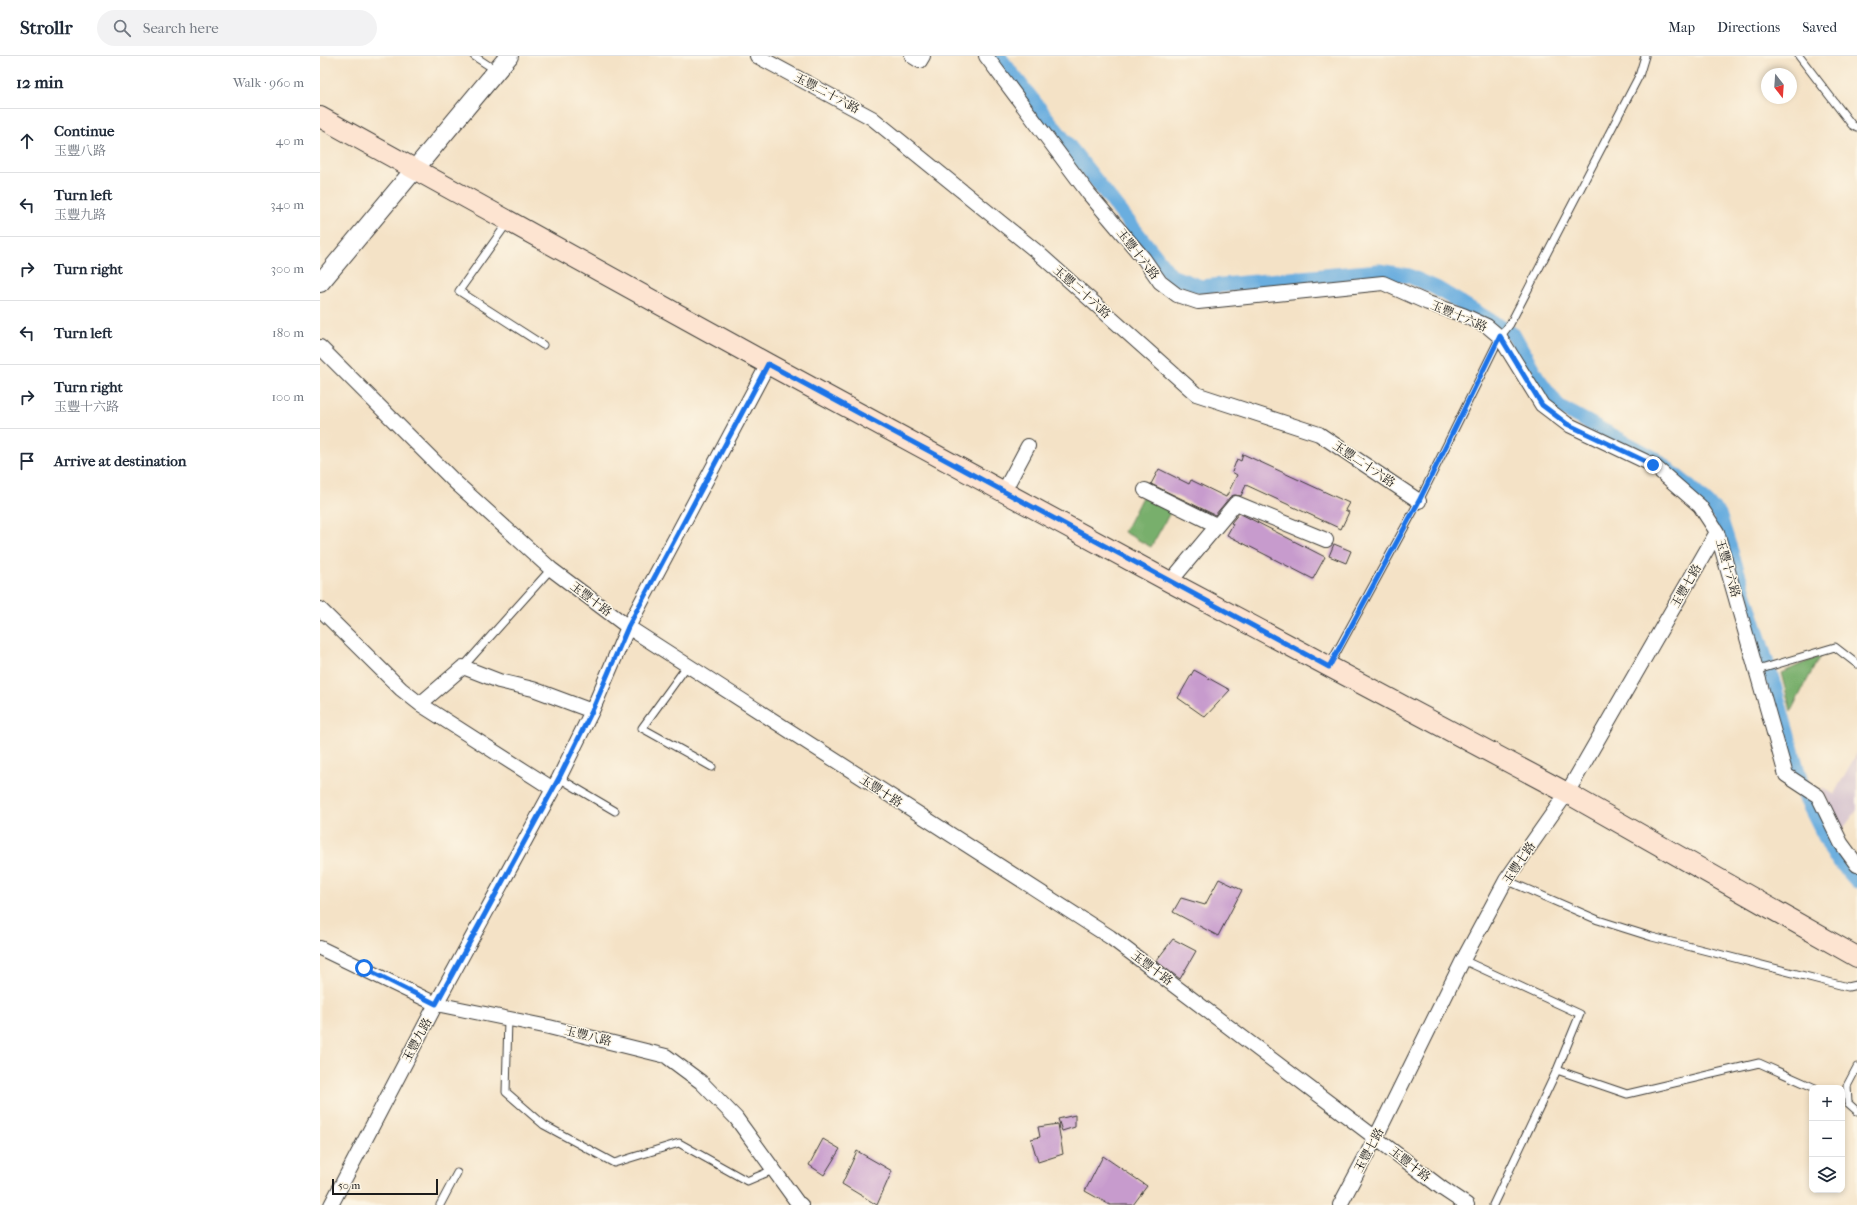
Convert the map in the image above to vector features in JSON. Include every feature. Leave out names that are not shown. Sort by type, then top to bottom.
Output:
[{"type":"main road","points":[[320,117],[416,169],[508,222],[1170,582],[1567,793],[1857,957]]},
{"type":"street","points":[[320,283],[510,56]]},
{"type":"street","name":"玉豐二十六路","points":[[757,56],[872,118],[1036,252],[1196,394],[1319,434],[1419,501]]},
{"type":"street","points":[[912,56],[920,61],[923,56]]},
{"type":"street","name":"玉豐十六路","points":[[986,56],[1089,194],[1144,258],[1160,282],[1178,295],[1198,302],[1383,283],[1469,318],[1487,326],[1501,335],[1542,405],[1567,424],[1653,465],[1700,506],[1718,532],[1763,669],[1786,775],[1818,796],[1841,843],[1857,865]]},
{"type":"street","name":"玉豐十路","points":[[320,347],[456,482],[551,569],[628,627],[1110,937],[1443,1189],[1467,1205]]},
{"type":"street","name":"玉豐九路","points":[[331,1205],[436,1004],[556,783],[592,711],[628,627],[768,364]]},
{"type":"street","points":[[1004,491],[1028,446]]},
{"type":"street","points":[[1145,490],[1216,525]]},
{"type":"street","points":[[1170,582],[1216,525],[1236,503],[1326,540]]},
{"type":"street","name":"玉豐七路","points":[[1340,1205],[1376,1137],[1463,960],[1506,880],[1567,793],[1718,532]]},
{"type":"street","points":[[320,608],[400,689],[420,704],[556,783]]},
{"type":"street","points":[[420,704],[463,667],[499,681],[533,689],[592,711]]},
{"type":"street","name":"玉豐八路","points":[[320,948],[436,1004],[549,1027],[666,1056],[702,1082],[736,1118],[798,1204]]},
{"type":"lane","points":[[474,56],[497,71]]},
{"type":"lane","points":[[1329,667],[1419,501],[1501,335],[1510,324],[1638,76],[1645,56]]},
{"type":"lane","points":[[1799,56],[1817,82],[1852,125],[1857,128]]},
{"type":"lane","points":[[508,222],[459,291],[543,345]]},
{"type":"lane","points":[[463,667],[551,569]]},
{"type":"lane","points":[[1763,669],[1835,647],[1857,664]]},
{"type":"lane","points":[[688,666],[642,728],[712,768]]},
{"type":"lane","points":[[556,783],[615,811]]},
{"type":"lane","points":[[1506,880],[1598,920],[1652,937],[1848,987],[1857,985]]},
{"type":"lane","points":[[1463,960],[1580,1014],[1557,1070],[1493,1205]]},
{"type":"lane","points":[[508,1019],[506,1092],[544,1125],[614,1163],[679,1144],[747,1181],[773,1170]]},
{"type":"lane","points":[[1557,1070],[1627,1094],[1759,1063],[1809,1085]]},
{"type":"lane","points":[[1857,1067],[1847,1086],[1845,1102],[1857,1111]]},
{"type":"lane","points":[[440,1205],[458,1173]]},
{"type":"shaded area","points":[[1857,753],[1857,810],[1842,830],[1821,788],[1834,794]]},
{"type":"green space","points":[[1142,497],[1171,511],[1151,547],[1124,532]]},
{"type":"green space","points":[[1820,656],[1791,711],[1781,673]]},
{"type":"building","points":[[1243,454],[1349,503],[1345,510],[1349,512],[1341,529],[1246,485],[1241,496],[1234,495],[1230,497],[1215,515],[1151,484],[1159,469],[1189,484],[1191,480],[1226,497],[1237,475],[1232,472],[1237,459],[1241,461]]},
{"type":"building","points":[[1239,513],[1325,557],[1313,579],[1227,535],[1233,524],[1231,523]]},
{"type":"building","points":[[1334,544],[1351,551],[1346,563],[1329,556]]},
{"type":"building","points":[[1194,670],[1230,690],[1205,717],[1178,698]]},
{"type":"building","points":[[1219,879],[1242,890],[1218,936],[1173,912],[1181,898],[1205,905]]},
{"type":"building","points":[[1173,939],[1196,951],[1180,979],[1156,961]]},
{"type":"building","points":[[1075,1115],[1075,1127],[1062,1131],[1058,1119]]},
{"type":"building","points":[[1058,1124],[1063,1154],[1038,1162],[1031,1139],[1040,1137],[1038,1127]]},
{"type":"building","points":[[823,1139],[840,1149],[824,1175],[809,1165]]},
{"type":"building","points":[[857,1151],[892,1171],[877,1205],[842,1184]]},
{"type":"building","points":[[1103,1156],[1147,1186],[1133,1205],[1110,1205],[1085,1191]]},
{"type":"waterway","points":[[998,56],[1171,276],[1201,287],[1379,271],[1409,276],[1436,288],[1514,335],[1537,377],[1558,406],[1654,458],[1685,483],[1719,514],[1773,682],[1805,797],[1834,855],[1857,881]]},
{"type":"route","points":[[364,968],[436,1004],[559,778],[592,711],[628,627],[768,364],[1329,667],[1419,501],[1500,336],[1542,405],[1567,424],[1653,465]]}]
